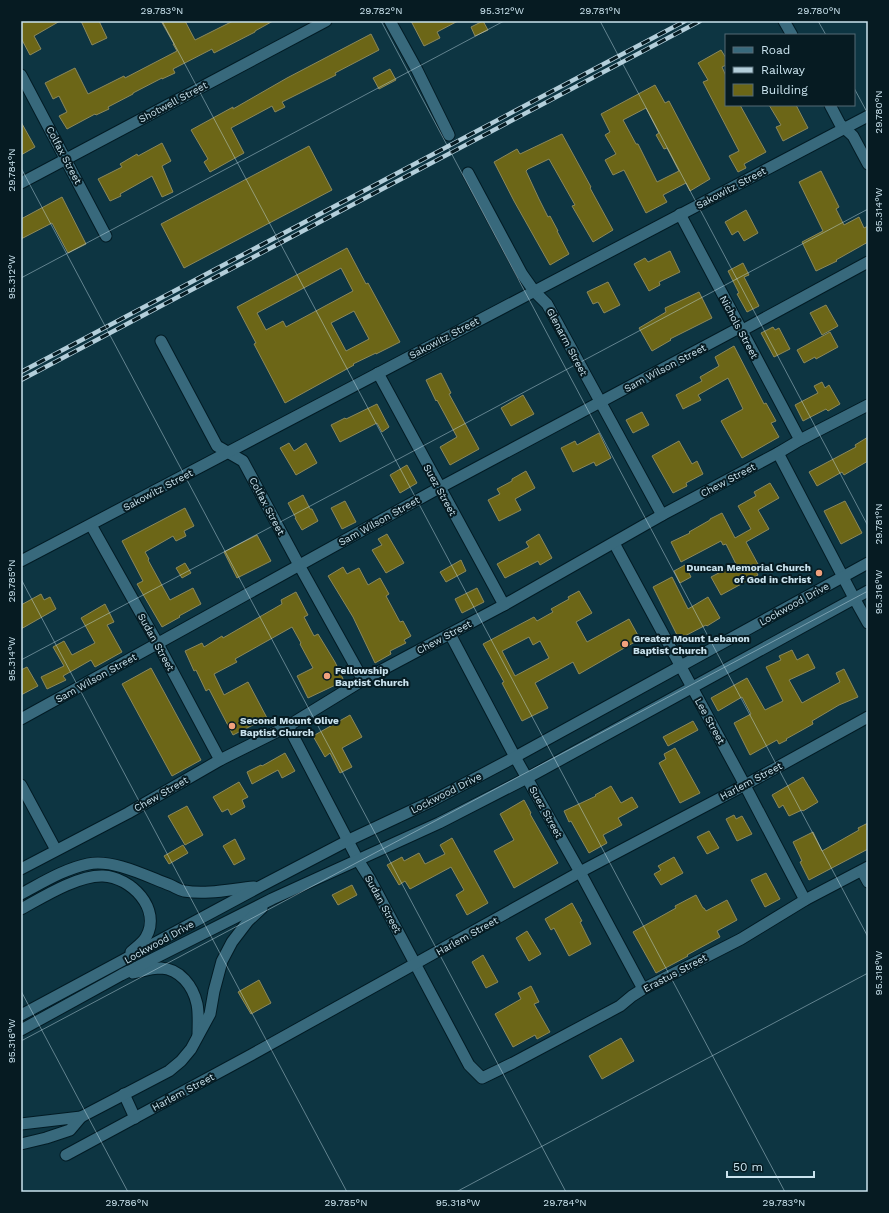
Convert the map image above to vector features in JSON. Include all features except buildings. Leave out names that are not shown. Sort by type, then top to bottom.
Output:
[{"type":"street","name":"Shotwell Street","points":[[21,184],[326,21]]},
{"type":"street","points":[[390,21],[417,70],[449,135]]},
{"type":"street","points":[[784,21],[791,34]]},
{"type":"street","name":"Colfax Street","points":[[21,75],[106,236]]},
{"type":"street","points":[[831,106],[840,124],[853,136],[868,164]]},
{"type":"street","name":"Sakowitz Street","points":[[21,561],[868,116]]},
{"type":"street","name":"Glenarm Street","points":[[468,173],[522,274],[534,291],[547,304],[662,515]]},
{"type":"street","name":"Nichols Street","points":[[680,214],[800,440]]},
{"type":"street","name":"Sam Wilson Street","points":[[21,718],[158,644],[439,488],[868,262]]},
{"type":"street","name":"Colfax Street","points":[[161,342],[217,446],[243,461],[363,680]]},
{"type":"street","name":"Suez Street","points":[[378,373],[439,488],[504,605]]},
{"type":"street","name":"Chew Street","points":[[21,869],[128,813],[220,760],[288,726],[363,680],[504,605],[662,515],[868,405]]},
{"type":"street","points":[[778,453],[868,623]]},
{"type":"street","name":"Sudan Street","points":[[91,525],[158,644],[220,760]]},
{"type":"street","name":"Lee Street","points":[[614,543],[681,666],[691,688],[745,785],[805,900]]},
{"type":"street","name":"Lockwood Drive","points":[[21,1015],[349,840],[432,801],[515,757],[868,563]]},
{"type":"street","name":"Lockwood Drive","points":[[21,1030],[121,975],[272,899],[438,823],[527,778],[868,591]]},
{"type":"street","name":"Suez Street","points":[[450,634],[515,757],[580,872],[643,989]]},
{"type":"street","name":"Harlem Street","points":[[66,1155],[251,1056],[580,872],[745,785],[868,717]]},
{"type":"street","name":"Sudan Street","points":[[288,726],[349,840],[358,860],[370,879],[469,1065],[482,1078]]},
{"type":"street","points":[[21,785],[56,850]]},
{"type":"street","points":[[21,894],[62,872],[89,864],[105,863],[134,871],[183,890],[199,892],[261,886]]},
{"type":"street","points":[[865,869],[868,882]]},
{"type":"street","name":"Erastus Street","points":[[482,1078],[620,1006],[643,989],[741,939],[805,900],[865,869]]},
{"type":"street","points":[[21,909],[57,890],[85,878],[102,876],[117,878],[139,894],[148,908],[151,922],[146,938],[114,966]]},
{"type":"street","points":[[21,1124],[81,1117],[169,1070],[181,1061],[191,1049],[210,1014],[222,961],[232,942],[248,921],[272,899]]},
{"type":"street","points":[[121,975],[160,968],[174,970],[186,979],[197,1005],[198,1036]]},
{"type":"street","points":[[124,1094],[135,1118]]},
{"type":"street","points":[[21,1144],[70,1130],[81,1117]]},
{"type":"railway","points":[[21,372],[685,21]]},
{"type":"railway","points":[[21,380],[700,21]]},
{"type":"place","name":"Duncan Memorial Church of God in Christ","points":[[819,573]]},
{"type":"place","name":"Greater Mount Lebanon Baptist Church","points":[[625,644]]},
{"type":"place","name":"Fellowship Baptist Church","points":[[327,676]]},
{"type":"place","name":"Second Mount Olive Baptist Church","points":[[232,726]]}]
